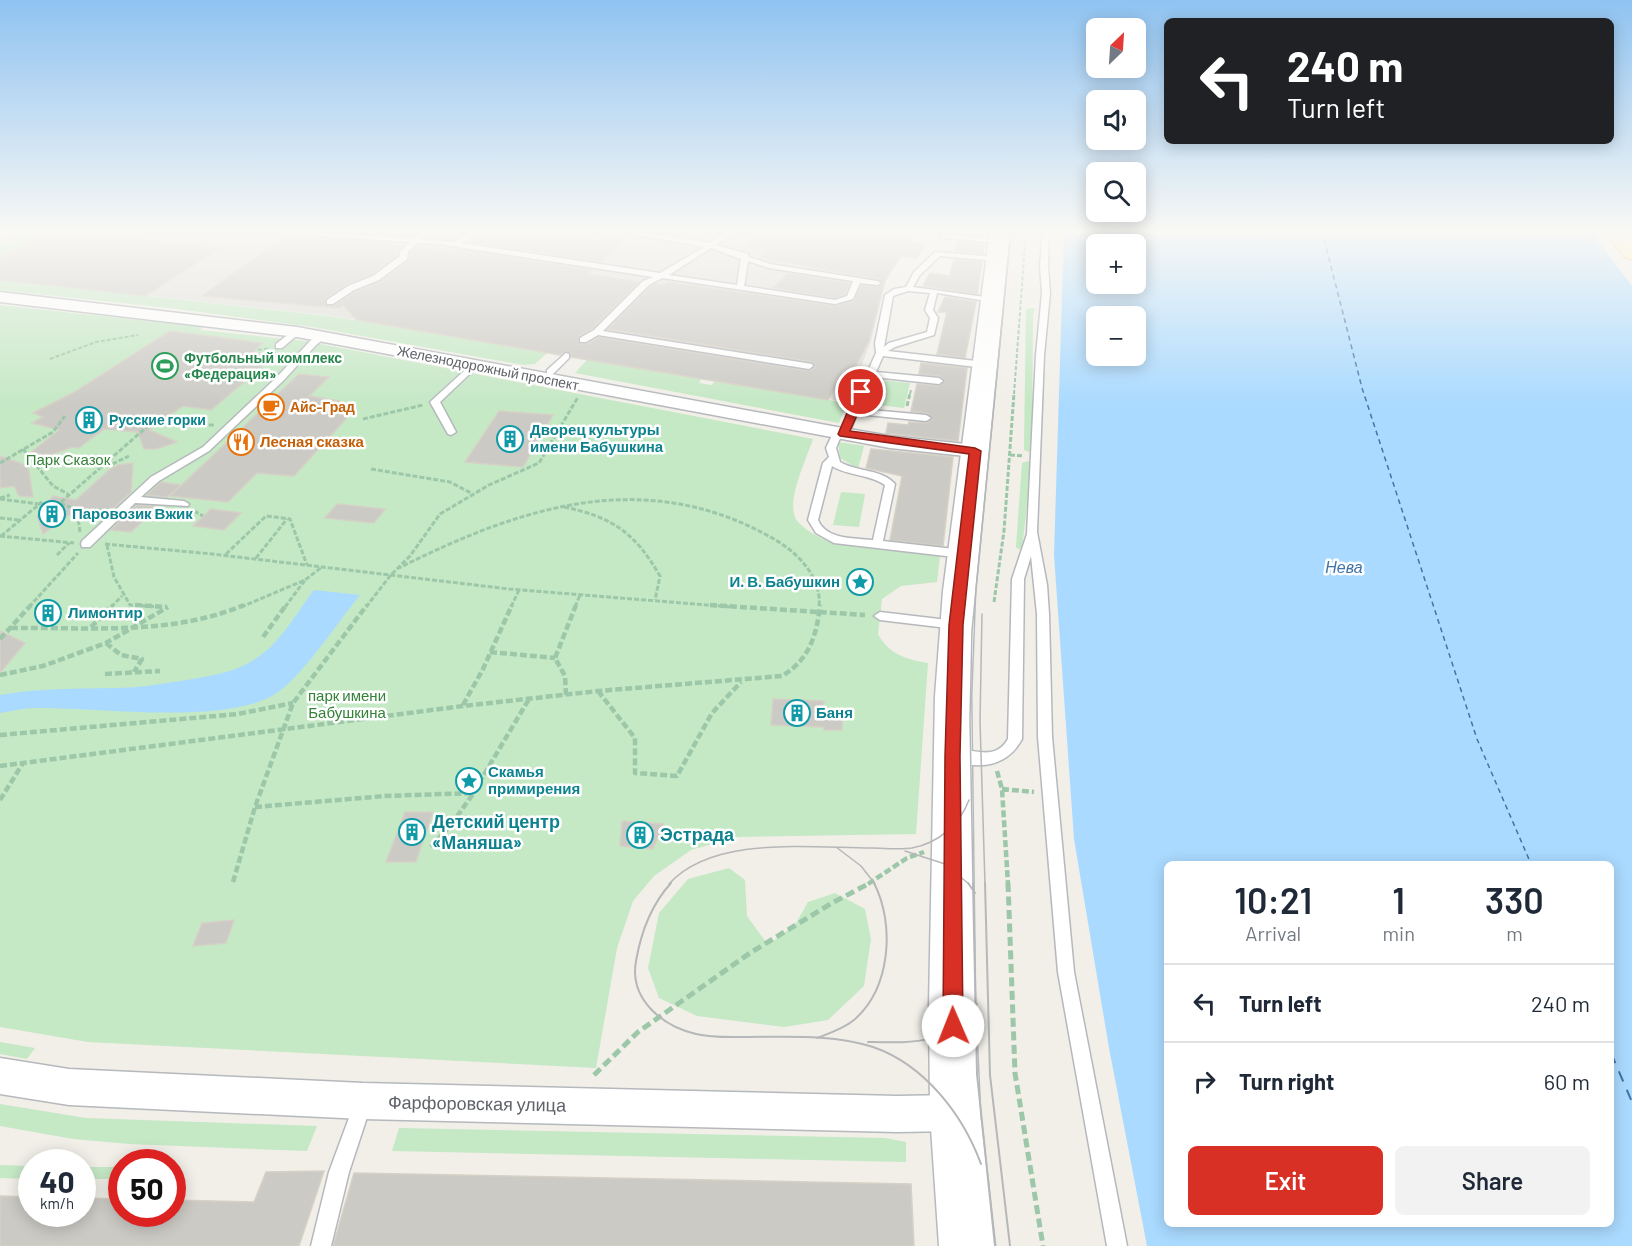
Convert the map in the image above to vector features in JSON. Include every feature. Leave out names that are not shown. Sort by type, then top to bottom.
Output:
[{"type":"main road","points":[[968,1246],[955,1113],[952,756],[956,625],[993,289]]},
{"type":"street","name":"Железнодорожный проспект","points":[[0,297],[297,332],[841,433],[975,451]]},
{"type":"street","name":"Фарфоровская улица","points":[[0,1076],[69,1087],[363,1101],[897,1114],[955,1113]]},
{"type":"lane","points":[[330,302],[349,289]]},
{"type":"lane","points":[[583,340],[597,332],[640,289]]},
{"type":"lane","points":[[741,289],[841,302],[850,297],[853,289]]},
{"type":"lane","points":[[880,353],[879,343],[889,295],[892,291],[903,289]]},
{"type":"lane","points":[[916,289],[992,300]]},
{"type":"lane","points":[[1046,289],[1040,355],[1032,532],[1043,614],[1045,737],[1066,972],[1117,1246]]},
{"type":"lane","points":[[877,545],[888,481],[881,477],[850,472],[833,459],[832,444],[853,411],[880,353],[892,345],[931,333],[934,318],[929,310],[934,292]]},
{"type":"lane","points":[[279,346],[297,332]]},
{"type":"lane","points":[[597,332],[808,366]]},
{"type":"lane","points":[[86,544],[163,473],[199,455],[280,379],[313,343],[322,337]]},
{"type":"lane","points":[[880,353],[985,364]]},
{"type":"lane","points":[[550,372],[566,356]]},
{"type":"lane","points":[[451,432],[435,402],[474,365]]},
{"type":"lane","points":[[870,374],[939,381]]},
{"type":"lane","points":[[853,411],[926,418]]},
{"type":"lane","points":[[833,459],[828,463],[813,520],[815,527],[824,534],[838,540],[963,554]]},
{"type":"lane","points":[[132,500],[184,504]]},
{"type":"lane","points":[[952,756],[994,759],[1011,748],[1016,729],[1015,651],[1018,579],[1032,532]]},
{"type":"lane","points":[[1018,579],[1023,576],[1039,579]]},
{"type":"lane","points":[[880,616],[956,625]]},
{"type":"lane","points":[[321,1246],[339,1172],[363,1101]]},
{"type":"path","points":[[994,602],[1004,531],[1020,289]]},
{"type":"path","points":[[1019,305],[1026,306]]},
{"type":"path","points":[[50,359],[96,342],[138,336]]},
{"type":"path","points":[[905,416],[914,378]]},
{"type":"path","points":[[233,882],[255,807],[293,703],[390,576],[410,556],[440,514],[472,493],[539,463],[581,392]]},
{"type":"path","points":[[363,420],[435,402]]},
{"type":"path","points":[[0,463],[53,432],[65,416]]},
{"type":"path","points":[[132,422],[149,425],[230,426]]},
{"type":"path","points":[[60,502],[149,425]]},
{"type":"path","points":[[23,449],[53,486],[68,494]]},
{"type":"path","points":[[1010,454],[1028,457]]},
{"type":"path","points":[[97,471],[129,456]]},
{"type":"path","points":[[371,470],[450,482],[472,493]]},
{"type":"path","points":[[0,499],[10,495]]},
{"type":"path","points":[[0,499],[40,503],[60,502],[77,510],[80,534],[86,544]]},
{"type":"path","points":[[0,765],[566,694],[782,676],[794,670],[812,644],[822,613],[817,582],[804,562],[789,547],[734,520],[702,510],[625,499],[585,500],[560,506],[474,533],[397,569]]},
{"type":"path","points":[[0,536],[40,503]]},
{"type":"path","points":[[560,506],[590,511],[615,522],[640,543],[660,576],[655,600]]},
{"type":"path","points":[[225,554],[266,516],[290,519],[307,565]]},
{"type":"path","points":[[0,518],[19,520]]},
{"type":"path","points":[[256,558],[288,519]]},
{"type":"path","points":[[0,536],[225,554],[519,590],[880,616]]},
{"type":"path","points":[[57,555],[70,543]]},
{"type":"path","points":[[0,639],[86,544]]},
{"type":"path","points":[[0,675],[43,666],[106,643],[168,607],[130,605],[122,596],[108,559],[106,544]]},
{"type":"path","points":[[11,628],[137,627],[186,623],[228,612],[305,580],[322,567]]},
{"type":"path","points":[[263,638],[305,580]]},
{"type":"path","points":[[463,706],[519,590]]},
{"type":"path","points":[[555,658],[580,595]]},
{"type":"path","points":[[92,627],[122,596]]},
{"type":"path","points":[[106,643],[121,655],[142,659],[134,672]]},
{"type":"path","points":[[490,652],[555,658]]},
{"type":"path","points":[[555,658],[565,676],[566,694]]},
{"type":"path","points":[[105,674],[160,671]]},
{"type":"path","points":[[598,691],[635,738],[635,773],[677,776],[726,694],[741,681]]},
{"type":"path","points":[[431,847],[450,826],[473,793],[529,699]]},
{"type":"path","points":[[0,735],[238,714],[293,703]]},
{"type":"path","points":[[994,759],[1002,789],[1015,1073],[1043,1246]]},
{"type":"path","points":[[0,800],[24,762]]},
{"type":"path","points":[[1002,789],[1028,792]]},
{"type":"path","points":[[255,807],[384,796],[473,793]]},
{"type":"path","points":[[594,1075],[638,1032],[750,953],[832,903],[874,881],[907,858],[930,849]]},
{"type":"shaded area","points":[[85,289],[884,289],[871,341],[847,402],[327,315]]},
{"type":"green space","points":[[84,289],[330,316],[547,353],[535,364],[523,365],[312,327],[178,309],[0,290]]},
{"type":"green space","name":"парк имени Бабушкина","points":[[0,305],[202,327],[200,330],[305,341],[813,439],[798,482],[793,505],[794,515],[802,526],[834,544],[940,556],[937,582],[901,586],[882,599],[878,634],[887,647],[899,655],[928,663],[916,834],[736,837],[691,850],[654,876],[633,901],[617,948],[596,1068],[88,1042],[0,1027]]},
{"type":"green space","points":[[1026,309],[1035,309],[1033,315],[1032,450],[1029,452],[1024,450]]},
{"type":"green space","points":[[587,360],[701,379],[699,383],[712,385],[715,381],[847,403],[839,423],[575,373]]},
{"type":"green space","points":[[878,380],[910,383],[904,408],[862,403],[872,382]]},
{"type":"green space","points":[[838,442],[864,446],[858,469],[840,458]]},
{"type":"green space","points":[[1028,461],[1032,463],[1022,548],[1018,549],[1016,547],[1022,463]]},
{"type":"green space","points":[[841,492],[865,494],[859,527],[833,525]]},
{"type":"green space","points":[[729,868],[745,880],[747,916],[768,945],[795,925],[808,902],[835,893],[865,909],[871,939],[864,986],[828,1020],[784,1027],[697,1016],[659,998],[648,968],[659,913],[688,879]]},
{"type":"green space","points":[[0,1042],[35,1048],[27,1059],[0,1054]]},
{"type":"green space","points":[[0,1104],[86,1118],[317,1126],[307,1151],[129,1144],[73,1139],[0,1126]]},
{"type":"green space","points":[[399,1128],[885,1138],[906,1142],[906,1162],[392,1151]]},
{"type":"green space","points":[[0,1165],[18,1166],[18,1179],[0,1178]]},
{"type":"green space","points":[[96,1167],[108,1167],[108,1179],[96,1179]]},
{"type":"water","name":"Нева","points":[[1062,289],[1086,289],[1086,294],[1146,294],[1146,289],[1632,289],[1632,1246],[1147,1246],[1109,1048],[1074,839],[1054,555]]},
{"type":"water","points":[[314,590],[360,595],[298,673],[277,693],[255,703],[195,712],[36,708],[0,713],[0,695],[43,690],[144,686],[235,669],[251,662],[274,643]]},
{"type":"building","points":[[83,289],[156,289],[145,296]]},
{"type":"building","points":[[212,289],[339,289],[326,298],[327,306],[334,306],[362,289],[632,289],[593,328],[579,336],[580,344],[587,344],[598,337],[810,371],[815,367],[812,362],[608,329],[648,289],[718,289],[835,306],[854,301],[859,289],[883,289],[869,341],[852,373],[845,372],[828,400],[571,357],[571,353],[567,351],[560,355],[357,320],[343,305],[339,308],[202,296]]},
{"type":"building","points":[[780,289],[847,289],[845,294],[835,298]]},
{"type":"building","points":[[944,289],[978,289],[977,294]]},
{"type":"building","points":[[945,297],[976,302],[965,358],[937,354],[947,312],[938,312]]},
{"type":"building","name":"Футбольный комплекс «Федерация»","points":[[170,331],[262,343],[254,352],[275,356],[211,410],[183,406],[149,430],[177,442],[156,449],[144,449],[138,432],[104,429],[79,448],[72,447],[51,455],[30,453],[59,430],[32,423],[43,417],[33,413],[73,393]]},
{"type":"building","points":[[921,363],[967,368],[958,441],[886,433],[888,423],[908,425],[909,422],[926,423],[933,419],[927,413],[911,411],[917,384],[939,386],[945,381],[939,376],[919,374]]},
{"type":"building","points":[[299,374],[329,377],[309,396],[339,401],[353,411],[294,476],[257,473],[228,502],[170,496]]},
{"type":"building","name":"Дворец культуры имени Бабушкина","points":[[499,411],[553,415],[523,467],[465,462]]},
{"type":"building","points":[[871,449],[953,457],[943,546],[890,540],[902,476],[866,468]]},
{"type":"building","points":[[0,456],[28,466],[33,497],[19,496],[14,486],[0,488]]},
{"type":"building","points":[[133,463],[131,492],[102,519],[69,515],[43,534],[37,516],[53,496],[76,500],[110,469],[118,465]]},
{"type":"building","points":[[161,482],[181,485],[167,497],[147,495]]},
{"type":"building","points":[[337,504],[385,509],[374,523],[325,518]]},
{"type":"building","points":[[136,505],[158,507],[131,532],[111,530]]},
{"type":"building","points":[[211,509],[241,513],[224,530],[193,526]]},
{"type":"building","points":[[0,631],[25,643],[0,673]]},
{"type":"building","name":"Баня","points":[[773,699],[824,701],[823,710],[843,710],[842,730],[771,725]]},
{"type":"building","name":"Детский центр «Маняша»","points":[[405,812],[433,812],[416,862],[386,862]]},
{"type":"building","name":"Эстрада","points":[[622,821],[664,824],[653,849],[620,846]]},
{"type":"building","points":[[234,920],[226,943],[193,946],[202,923]]},
{"type":"building","points":[[324,1171],[299,1246],[0,1246],[0,1196],[18,1197],[18,1227],[96,1227],[96,1198],[108,1199],[108,1227],[186,1227],[186,1200],[254,1202],[266,1172]]},
{"type":"building","points":[[354,1173],[911,1184],[914,1246],[333,1246]]},
{"type":"ferry route","points":[[1337,289],[1362,388],[1477,739],[1530,861]]},
{"type":"ferry route","points":[[1614,1060],[1632,1102]]},
{"type":"tram line","points":[[973,884],[970,720],[972,631],[1005,289]]},
{"type":"tram line","points":[[982,614],[980,721],[985,884]]},
{"type":"tram line","points":[[836,847],[902,849],[931,842],[954,824],[969,800]]},
{"type":"tram line","points":[[669,884],[688,868],[736,851],[792,846],[836,847]]},
{"type":"tram line","points":[[836,847],[861,866],[875,884]]},
{"type":"tram line","points":[[905,851],[945,864],[968,883]]},
{"type":"tram line","points":[[671,883],[658,900],[648,919],[636,961],[635,975],[638,987],[643,999],[651,1009],[671,1025],[702,1035],[818,1038]]},
{"type":"tram line","points":[[818,1038],[854,1020],[876,991],[886,955],[887,936],[881,899],[874,883]]},
{"type":"tram line","points":[[968,883],[973,890]]},
{"type":"tram line","points":[[973,883],[973,890]]},
{"type":"tram line","points":[[985,883],[990,1075],[1010,1246]]},
{"type":"tram line","points":[[973,890],[976,1006]]},
{"type":"tram line","points":[[868,1042],[929,1039],[955,1027],[976,1006]]},
{"type":"tram line","points":[[976,1006],[977,1074],[995,1246]]},
{"type":"tram line","points":[[818,1038],[873,1047],[909,1066],[925,1079],[953,1110],[981,1164]]},
{"type":"place","name":"Футбольный комплекс «Федерация»","points":[[165,366]]},
{"type":"place","name":"Айс-Град","points":[[271,407]]},
{"type":"place","name":"Русские горки","points":[[89,420]]},
{"type":"place","name":"Дворец культуры имени Бабушкина","points":[[510,439]]},
{"type":"place","name":"Лесная сказка","points":[[241,442]]},
{"type":"place","name":"Паровозик Вжик","points":[[52,514]]},
{"type":"place","name":"И. В. Бабушкин","points":[[860,582]]},
{"type":"place","name":"Лимонтир","points":[[48,613]]},
{"type":"place","name":"Баня","points":[[797,713]]},
{"type":"place","name":"Скамья примирения","points":[[469,781]]},
{"type":"place","name":"Детский центр «Маняша»","points":[[412,832]]},
{"type":"place","name":"Эстрада","points":[[640,835]]},
{"type":"route","points":[[861,392],[844,434],[890,442],[975,451],[959,591],[953,696],[953,1026]]},
{"type":"park label","name":"Парк Сказок","points":[[68,460]]}]
